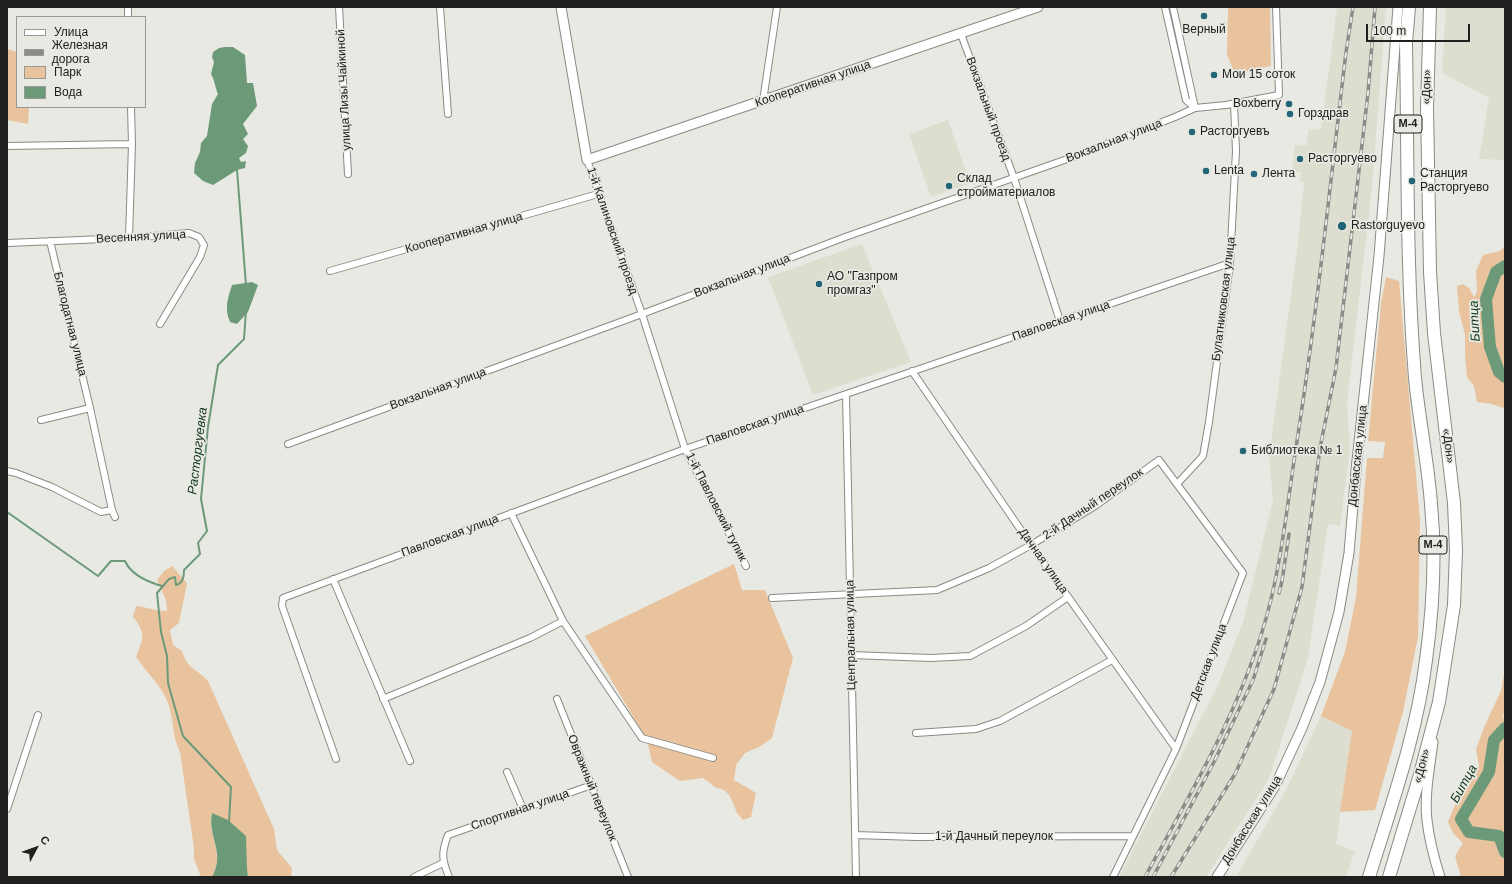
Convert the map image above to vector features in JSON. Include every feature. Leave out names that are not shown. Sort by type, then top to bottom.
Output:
[{"type":"highway","name":"«Дон»","points":[[1369,877],[1407,754],[1423,682],[1430,623],[1433,538],[1432,503],[1415,379],[1409,273],[1406,43],[1409,7]]},
{"type":"highway","name":"«Дон»","points":[[1389,877],[1419,778],[1439,702],[1454,606],[1456,550],[1454,503],[1434,333],[1430,272],[1427,107],[1430,7]]},
{"type":"street","name":"улица Лизы Чайкиной","points":[[340,7],[348,174]]},
{"type":"street","points":[[440,7],[448,114]]},
{"type":"street","name":"1-й Калиновский проезд","points":[[561,7],[587,160],[642,314],[685,449]]},
{"type":"street","points":[[763,101],[777,7]]},
{"type":"street","name":"Кооперативная улица","points":[[587,160],[1038,7]]},
{"type":"street","points":[[1165,7],[1186,100],[1194,108],[1234,104],[1279,95],[1276,7]]},
{"type":"street","points":[[1173,7],[1194,108]]},
{"type":"street","name":"Донбасская улица","points":[[1217,877],[1275,786],[1302,728],[1320,682],[1339,612],[1349,553],[1356,470],[1379,256],[1398,7]]},
{"type":"street","name":"Вокзальный проезд","points":[[961,34],[1014,178],[1060,321]]},
{"type":"street","name":"Булатниковская улица","points":[[1177,484],[1203,456],[1230,263],[1236,151],[1234,104]]},
{"type":"street","points":[[129,238],[132,144],[131,108]]},
{"type":"street","name":"Вокзальная улица","points":[[288,444],[642,314],[848,236],[1081,154],[1194,108]]},
{"type":"street","points":[[7,146],[132,144]]},
{"type":"street","name":"Кооперативная улица","points":[[330,271],[598,194]]},
{"type":"street","name":"Весенняя улица","points":[[7,243],[129,238],[189,233],[199,237],[204,245],[200,257],[160,324]]},
{"type":"street","name":"Благодатная улица","points":[[50,241],[90,408],[112,510],[115,517]]},
{"type":"street","name":"Павловская улица","points":[[336,759],[282,606],[283,598],[685,449],[1230,263]]},
{"type":"street","name":"Дачная улица","points":[[912,371],[1112,660],[1176,748]]},
{"type":"street","name":"Центральная улица","points":[[846,394],[856,877]]},
{"type":"street","points":[[41,420],[90,408]]},
{"type":"street","name":"1-й Павловский тупик","points":[[685,449],[746,566]]},
{"type":"street","name":"Детская улица","points":[[1113,877],[1176,748],[1243,573],[1159,460]]},
{"type":"street","name":"2-й Дачный переулок","points":[[772,598],[937,590],[989,568],[1032,545],[1095,506],[1159,460]]},
{"type":"street","points":[[7,471],[52,487],[101,512],[112,510]]},
{"type":"street","points":[[511,513],[563,622],[642,738],[713,758]]},
{"type":"street","points":[[333,579],[410,761]]},
{"type":"street","points":[[851,655],[931,658],[970,656],[1026,626],[1068,597]]},
{"type":"street","points":[[383,699],[530,638],[563,622]]},
{"type":"street","points":[[916,733],[976,729],[1000,721],[1112,660]]},
{"type":"street","name":"Овражный переулок","points":[[557,699],[628,877]]},
{"type":"street","points":[[1439,702],[1430,768],[1427,818],[1435,860],[1440,877]]},
{"type":"street","points":[[7,809],[38,715]]},
{"type":"street","points":[[507,772],[523,809]]},
{"type":"street","name":"Спортивная улица","points":[[444,863],[442,850],[448,835],[592,785]]},
{"type":"street","name":"1-й Дачный переулок","points":[[855,835],[916,837],[1133,836]]},
{"type":"street","points":[[414,877],[444,863],[449,877]]},
{"type":"shaded area","points":[[1337,7],[1386,7],[1372,187],[1347,403],[1350,448],[1340,526],[1328,524],[1308,658],[1269,779],[1206,877],[1119,877],[1218,685],[1243,622],[1273,500],[1269,456],[1298,243],[1304,182],[1300,181],[1301,172],[1292,171],[1295,145],[1306,146],[1309,129],[1321,130]]},
{"type":"shaded area","points":[[1446,7],[1505,7],[1505,160],[1479,159],[1489,98],[1442,73]]},
{"type":"shaded area","points":[[948,120],[970,183],[931,197],[909,134]]},
{"type":"shaded area","points":[[862,244],[911,362],[813,395],[768,277]]},
{"type":"shaded area","points":[[1321,716],[1352,731],[1336,844],[1355,851],[1346,877],[1236,877],[1286,790]]},
{"type":"green space","points":[[1228,7],[1270,7],[1271,66],[1235,74],[1227,55]]},
{"type":"green space","points":[[7,49],[16,52],[16,108],[29,108],[28,124],[7,120]]},
{"type":"green space","points":[[1505,246],[1505,405],[1503,408],[1492,404],[1477,402],[1474,386],[1467,377],[1465,335],[1459,311],[1457,286],[1463,284],[1469,288],[1474,297],[1477,292],[1476,271],[1483,255],[1500,251]]},
{"type":"green space","points":[[1386,277],[1399,281],[1420,520],[1418,637],[1403,712],[1375,810],[1340,812],[1352,731],[1321,716],[1345,652],[1356,597],[1367,458],[1383,458],[1385,442],[1368,441],[1381,304]]},
{"type":"green space","points":[[734,564],[742,590],[765,590],[793,658],[772,738],[759,747],[745,753],[736,765],[734,780],[756,793],[751,817],[743,820],[737,813],[730,796],[724,790],[715,787],[703,778],[680,781],[652,762],[647,740],[585,636]]},
{"type":"green space","points":[[172,566],[187,583],[179,623],[170,630],[173,645],[182,651],[187,662],[208,681],[274,829],[277,850],[292,868],[291,877],[248,877],[247,869],[212,813],[211,829],[217,851],[217,859],[216,868],[212,877],[201,877],[194,859],[194,848],[180,752],[177,746],[170,709],[162,691],[136,657],[142,640],[142,632],[133,617],[136,606],[167,611],[166,600],[157,580],[164,571]]},
{"type":"green space","points":[[1505,669],[1505,711],[1503,716],[1505,724],[1505,877],[1461,877],[1455,856],[1463,843],[1453,833],[1448,822],[1462,788],[1466,785],[1468,778],[1475,774],[1479,766],[1476,749],[1485,725],[1501,691]]},
{"type":"water","points":[[233,47],[245,55],[247,83],[253,83],[257,106],[243,124],[248,134],[243,139],[248,146],[246,153],[239,158],[241,162],[246,161],[245,168],[237,170],[213,185],[203,181],[194,173],[195,163],[200,152],[201,143],[207,136],[212,104],[218,94],[211,74],[214,62],[212,57],[213,52],[219,48]]},
{"type":"water","points":[[252,282],[258,285],[248,312],[237,324],[230,322],[227,308],[232,285]]},
{"type":"water","points":[[212,813],[228,820],[246,836],[248,877],[212,877],[216,868],[217,852],[212,830]]},
{"type":"waterway","name":"Расторгуевка","points":[[237,170],[246,285]]},
{"type":"waterway","name":"Битца","points":[[1505,266],[1496,272],[1486,299],[1490,347],[1499,372],[1505,377]]},
{"type":"waterway","name":"Расторгуевка","points":[[229,822],[231,787],[183,736],[168,683],[167,656],[161,632],[157,593],[169,579],[175,577],[176,585],[180,583],[182,581],[184,570],[200,554],[198,543],[207,531],[201,499],[208,427],[218,365],[244,339],[246,311]]},
{"type":"waterway","points":[[7,512],[98,576],[111,561],[125,561],[131,570],[136,574],[146,580],[162,586]]},
{"type":"waterway","name":"Битца","points":[[1505,728],[1494,740],[1489,772],[1461,819],[1469,832],[1499,836],[1505,852]]},
{"type":"railway","points":[[1145,877],[1210,758],[1251,664],[1268,610],[1278,566],[1310,354],[1346,52],[1353,7]]},
{"type":"railway","points":[[1171,877],[1235,774],[1274,689],[1302,587],[1320,448],[1336,368],[1368,93],[1375,7]]},
{"type":"railway","points":[[1279,593],[1289,534]]},
{"type":"railway","points":[[1153,877],[1214,762],[1253,680],[1266,639]]},
{"type":"place","name":"Верный","points":[[1204,16]]},
{"type":"place","name":"Мои 15 соток","points":[[1214,75]]},
{"type":"place","name":"Boxberry","points":[[1289,104]]},
{"type":"place","name":"Горздрав","points":[[1290,114]]},
{"type":"place","name":"Расторгуевъ","points":[[1192,132]]},
{"type":"place","name":"Расторгуево","points":[[1300,159]]},
{"type":"place","name":"Lenta","points":[[1206,171]]},
{"type":"place","name":"Лента","points":[[1254,174]]},
{"type":"place","name":"Станция Расторгуево","points":[[1412,181]]},
{"type":"place","name":"Склад стройматериалов","points":[[949,186]]},
{"type":"place","name":"Rastorguyevo","points":[[1342,226]]},
{"type":"place","name":"АО \"Газпром промгаз\"","points":[[819,284]]},
{"type":"place","name":"Библиотека № 1","points":[[1243,451]]}]
